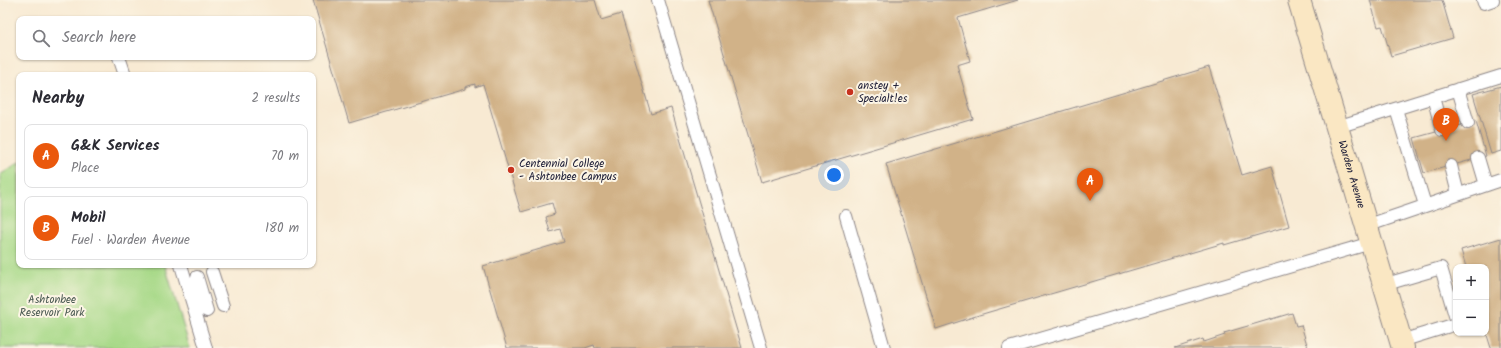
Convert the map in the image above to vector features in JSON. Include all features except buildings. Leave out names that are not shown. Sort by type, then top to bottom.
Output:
[{"type":"main road","name":"Warden Avenue","points":[[1299,0],[1402,345]]},
{"type":"lane","points":[[658,0],[761,348]]},
{"type":"lane","points":[[1483,0],[1484,3],[1493,0]]},
{"type":"lane","points":[[120,60],[124,72]]},
{"type":"lane","points":[[1337,127],[1501,76]]},
{"type":"lane","points":[[1458,89],[1468,123]]},
{"type":"lane","points":[[1433,97],[1442,130]]},
{"type":"lane","points":[[1396,109],[1426,205]]},
{"type":"lane","points":[[1478,158],[1486,185]]},
{"type":"lane","points":[[1451,166],[1458,194]]},
{"type":"lane","points":[[1009,348],[1368,234],[1426,205],[1501,180]]},
{"type":"lane","points":[[846,216],[884,348]]},
{"type":"lane","points":[[183,268],[191,279],[201,313],[206,348]]},
{"type":"lane","points":[[1384,285],[1441,268],[1453,309]]},
{"type":"lane","points":[[212,272],[223,306]]},
{"type":"lane","points":[[1402,345],[1453,325]]},
{"type":"green space","name":"Ashtonbee Reservoir Park","points":[[16,164],[16,268],[166,268],[190,348],[0,348],[0,175]]},
{"type":"place","name":"anstey + Specialt!es","points":[[850,92]]},
{"type":"place","name":"Mobil","points":[[1446,141]]},
{"type":"place","name":"Centennial College - Ashtonbee Campus","points":[[511,170]]},
{"type":"place","name":"G&K Services","points":[[1090,201]]}]
